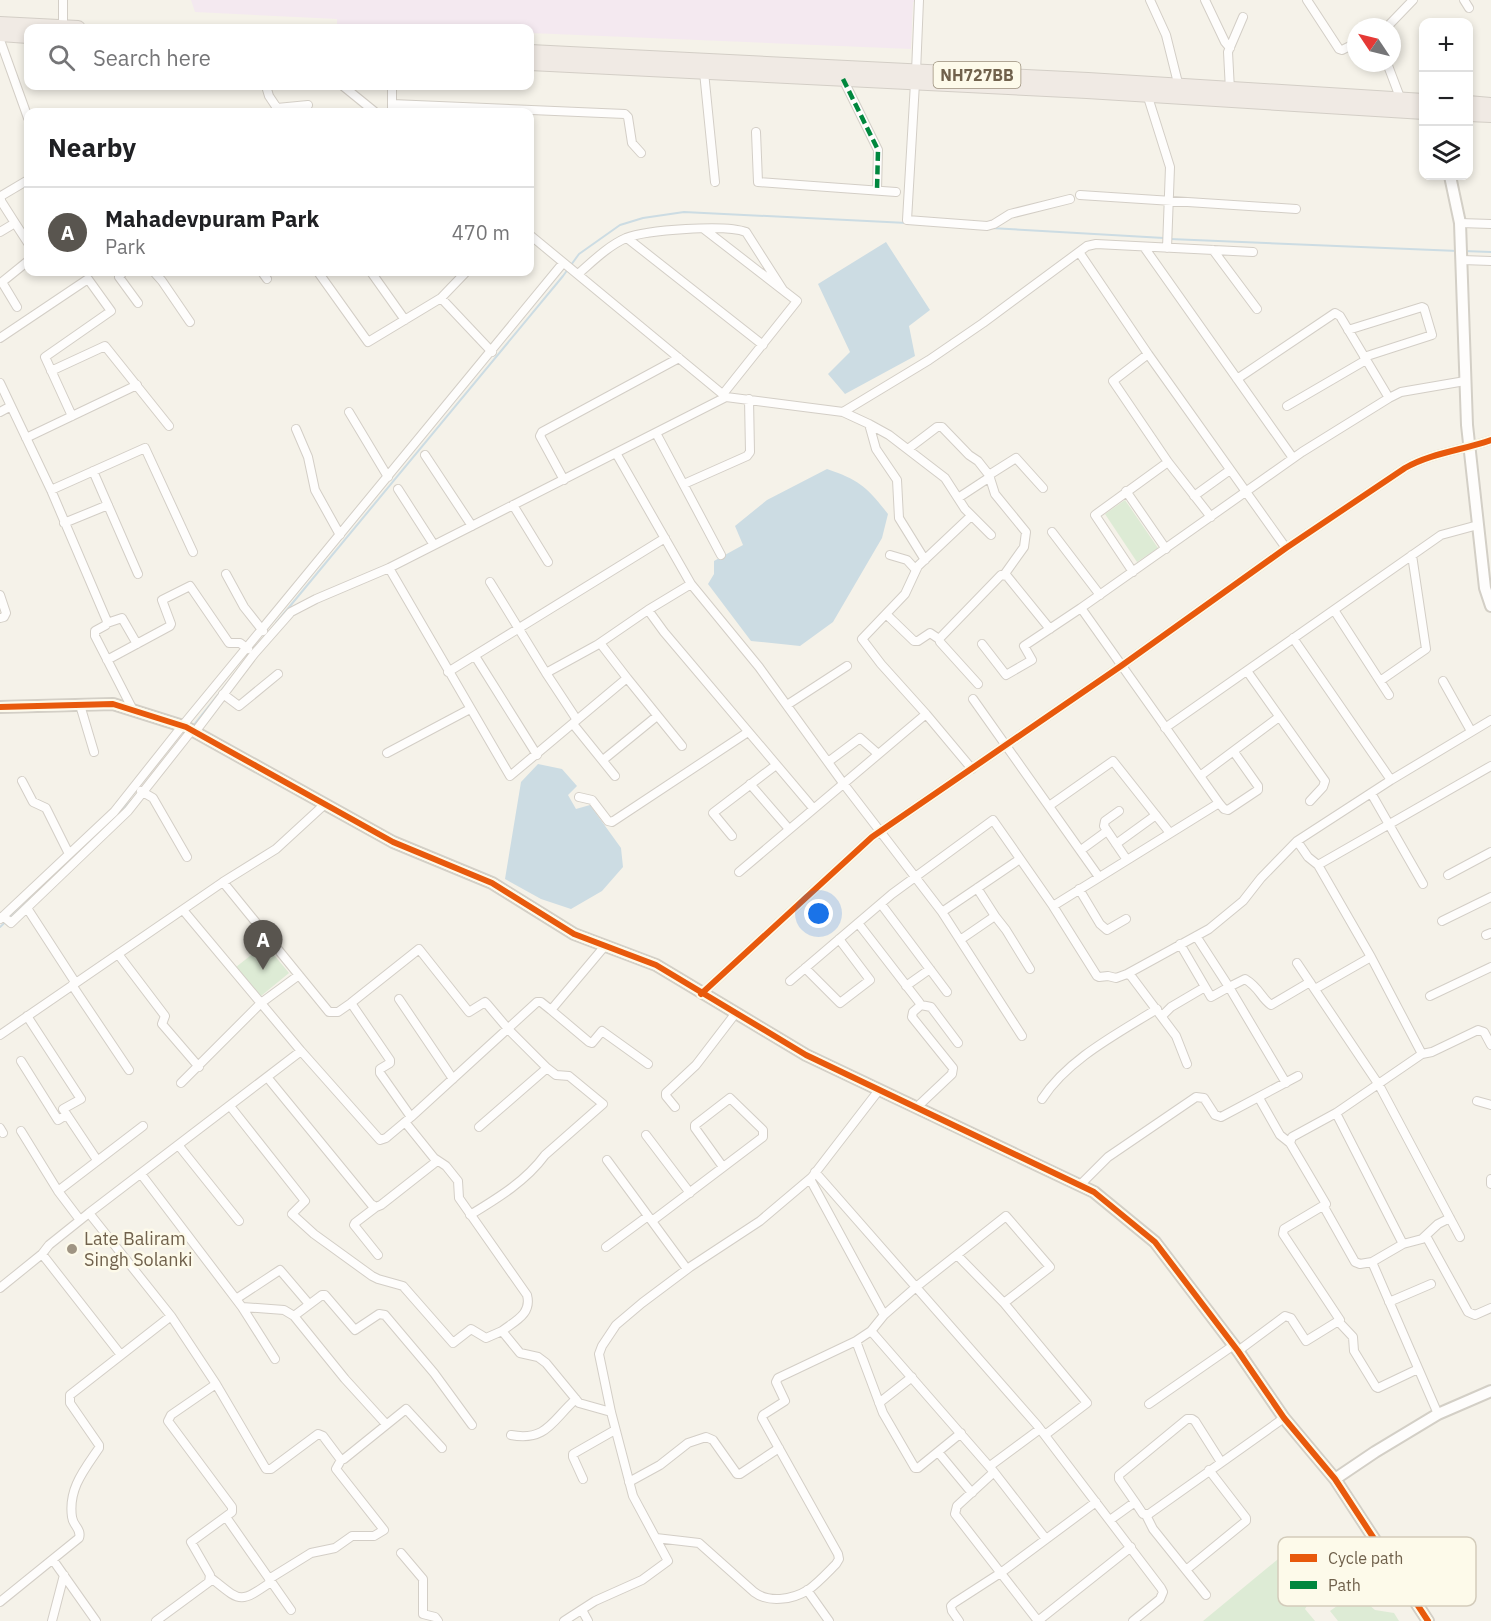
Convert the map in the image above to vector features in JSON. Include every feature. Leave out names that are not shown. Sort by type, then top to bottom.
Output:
[{"type":"highway","points":[[0,24],[24,25]]},
{"type":"highway","points":[[0,34],[24,36]]},
{"type":"highway","name":"NH727BB","points":[[534,52],[1145,90],[1419,111]]},
{"type":"highway","name":"NH727BB","points":[[534,63],[843,79],[915,77]]},
{"type":"highway","name":"NH727BB","points":[[1145,90],[1179,87],[1419,101]]},
{"type":"highway","points":[[1473,103],[1491,105]]},
{"type":"highway","points":[[1473,114],[1491,115]]},
{"type":"street","points":[[63,0],[63,24]]},
{"type":"street","points":[[919,0],[907,220],[987,226],[1010,214],[1070,199]]},
{"type":"street","points":[[1150,0],[1166,35],[1179,87]]},
{"type":"street","points":[[1205,0],[1230,48]]},
{"type":"street","points":[[1396,18],[1413,0]]},
{"type":"street","points":[[1309,1],[1339,49],[1347,48]]},
{"type":"street","points":[[1230,90],[1230,48],[1243,17]]},
{"type":"street","points":[[0,40],[24,108]]},
{"type":"street","points":[[704,72],[715,182]]},
{"type":"street","points":[[1390,72],[1401,100]]},
{"type":"street","points":[[843,79],[878,150],[877,190]]},
{"type":"street","points":[[267,90],[268,96],[277,108],[308,105]]},
{"type":"street","points":[[348,90],[370,108]]},
{"type":"street","points":[[392,90],[392,108]]},
{"type":"street","points":[[1145,90],[1170,167],[1167,242]]},
{"type":"street","points":[[534,112],[625,114],[628,117],[632,143],[641,153]]},
{"type":"street","points":[[756,132],[758,182],[896,192]]},
{"type":"street","points":[[1451,180],[1460,223],[1465,381],[1470,448],[1485,588],[1491,606]]},
{"type":"street","points":[[24,183],[0,198],[24,237]]},
{"type":"street","points":[[1080,195],[1296,209]]},
{"type":"street","points":[[0,232],[15,223]]},
{"type":"street","points":[[1460,223],[1491,225]]},
{"type":"street","points":[[189,729],[223,694],[291,612],[389,568],[725,396],[796,300],[703,228]]},
{"type":"street","points":[[575,272],[627,238],[703,228],[746,232],[783,290]]},
{"type":"street","points":[[534,238],[725,396],[843,412],[869,424],[889,435],[945,478],[971,516],[991,534]]},
{"type":"street","points":[[627,238],[763,345]]},
{"type":"street","points":[[843,412],[974,329],[1087,246],[1096,244],[1144,247],[1167,242],[1213,250],[1253,252]]},
{"type":"street","points":[[1144,247],[1293,458]]},
{"type":"street","points":[[1213,250],[1257,309]]},
{"type":"street","points":[[1079,252],[1148,354],[1286,548]]},
{"type":"street","points":[[1461,258],[1491,261]]},
{"type":"street","points":[[17,307],[2,282],[24,264]]},
{"type":"street","points":[[4,919],[27,908],[92,847],[189,729],[248,649],[340,535],[564,264]]},
{"type":"street","points":[[120,276],[138,303]]},
{"type":"street","points":[[158,276],[190,322]]},
{"type":"street","points":[[321,276],[368,342],[441,298],[462,276]]},
{"type":"street","points":[[376,276],[405,320]]},
{"type":"street","points":[[0,338],[87,279],[111,311],[46,355],[45,360],[72,416]]},
{"type":"street","points":[[441,298],[492,352]]},
{"type":"street","points":[[1287,406],[1365,358],[1432,335],[1422,307],[1348,330]]},
{"type":"street","points":[[1238,379],[1333,314],[1340,316],[1389,398]]},
{"type":"street","points":[[51,371],[103,345],[169,426]]},
{"type":"street","points":[[1148,354],[1113,381],[1168,462],[1211,517]]},
{"type":"street","points":[[564,480],[540,436],[542,432],[679,358]]},
{"type":"street","points":[[982,644],[1006,675],[1032,660],[1024,647],[1100,596],[1293,458],[1401,392],[1465,381]]},
{"type":"street","points":[[0,382],[51,490],[107,623]]},
{"type":"street","points":[[26,438],[137,385]]},
{"type":"street","points":[[684,484],[747,456],[750,452],[749,399]]},
{"type":"street","points":[[0,412],[11,406]]},
{"type":"street","points":[[349,412],[388,477]]},
{"type":"street","points":[[869,424],[876,448],[897,480],[899,518],[925,560]]},
{"type":"street","points":[[908,449],[937,427],[942,427],[969,455],[978,461],[989,476],[995,494],[1026,532],[1024,547],[1004,575],[939,639]]},
{"type":"street","points":[[296,429],[308,457],[315,490],[340,535]]},
{"type":"street","points":[[656,433],[721,555]]},
{"type":"street","points":[[701,994],[880,831],[1121,666],[1286,548],[1415,462],[1470,448],[1491,440]]},
{"type":"street","points":[[51,490],[143,448],[146,450],[193,552]]},
{"type":"street","points":[[616,453],[691,584],[759,667],[843,783],[942,912],[1022,1036]]},
{"type":"street","points":[[425,455],[472,526]]},
{"type":"street","points":[[958,498],[1016,458],[1043,488]]},
{"type":"street","points":[[1133,572],[1095,515],[1168,462]]},
{"type":"street","points":[[1194,496],[1230,470]]},
{"type":"street","points":[[93,471],[138,574]]},
{"type":"street","points":[[398,489],[434,545]]},
{"type":"street","points":[[1126,491],[1166,549]]},
{"type":"street","points":[[64,523],[108,505]]},
{"type":"street","points":[[513,505],[548,562]]},
{"type":"street","points":[[971,516],[916,570],[905,594],[864,636],[862,641],[972,769]]},
{"type":"street","points":[[1165,728],[1441,535],[1478,525]]},
{"type":"street","points":[[1052,531],[1100,596]]},
{"type":"street","points":[[448,672],[665,538]]},
{"type":"street","points":[[890,555],[907,560],[916,570]]},
{"type":"street","points":[[1380,681],[1426,649],[1412,555]]},
{"type":"street","points":[[389,568],[509,775],[537,755],[627,678]]},
{"type":"street","points":[[226,574],[244,607],[263,631]]},
{"type":"street","points":[[1004,575],[1050,629]]},
{"type":"street","points":[[490,582],[575,722],[615,776]]},
{"type":"street","points":[[546,673],[600,643],[691,584]]},
{"type":"street","points":[[108,660],[170,626],[162,600],[190,585],[229,643],[240,644],[248,649]]},
{"type":"street","points":[[0,595],[6,613],[0,618]]},
{"type":"street","points":[[1081,608],[1219,803],[1228,810],[1259,788],[1234,752]]},
{"type":"street","points":[[648,610],[813,808]]},
{"type":"street","points":[[1334,610],[1389,695]]},
{"type":"street","points":[[886,614],[914,641],[930,633],[939,639],[978,684]]},
{"type":"street","points":[[133,710],[94,633],[107,623],[122,618],[137,644]]},
{"type":"street","points":[[1293,638],[1391,780]]},
{"type":"street","points":[[600,643],[682,746]]},
{"type":"street","points":[[475,656],[537,755]]},
{"type":"street","points":[[787,705],[847,666]]},
{"type":"street","points":[[1246,671],[1324,781],[1323,787],[1310,801]]},
{"type":"street","points":[[223,694],[239,706],[278,674]]},
{"type":"street","points":[[1443,681],[1471,731]]},
{"type":"street","points":[[973,699],[1100,877]]},
{"type":"street","points":[[0,707],[113,704],[189,729],[393,842],[492,883],[574,934],[656,965],[806,1055],[1094,1192],[1155,1242],[1236,1348],[1284,1418],[1335,1479],[1373,1537]]},
{"type":"street","points":[[80,705],[94,752]]},
{"type":"street","points":[[387,753],[470,709]]},
{"type":"street","points":[[739,872],[877,753],[926,714]]},
{"type":"street","points":[[603,760],[657,716]]},
{"type":"street","points":[[1200,776],[1279,717]]},
{"type":"street","points":[[790,981],[880,904],[991,820],[1053,906],[1097,976],[1116,978],[1127,974],[1209,929],[1243,901],[1261,878],[1297,841],[1391,780],[1491,720]]},
{"type":"street","points":[[579,797],[592,800],[608,821],[612,822],[748,732]]},
{"type":"street","points":[[828,762],[860,738],[877,753]]},
{"type":"street","points":[[1049,806],[1113,761],[1170,833]]},
{"type":"street","points":[[732,836],[713,813],[776,765]]},
{"type":"street","points":[[1318,864],[1491,766]]},
{"type":"street","points":[[22,781],[33,802],[46,808],[69,854]]},
{"type":"street","points":[[750,784],[789,829]]},
{"type":"street","points":[[4,919],[139,789]]},
{"type":"street","points":[[139,789],[153,798],[187,857]]},
{"type":"street","points":[[1371,793],[1423,884]]},
{"type":"street","points":[[1053,906],[1219,803]]},
{"type":"street","points":[[0,1035],[223,882],[276,849],[325,804]]},
{"type":"street","points":[[1119,811],[1105,821],[1104,826],[1127,860]]},
{"type":"street","points":[[1116,844],[1156,815]]},
{"type":"street","points":[[1081,850],[1107,831]]},
{"type":"street","points":[[1297,841],[1308,857],[1318,864],[1371,957],[1422,1054]]},
{"type":"street","points":[[1448,875],[1491,852]]},
{"type":"street","points":[[942,912],[1020,859]]},
{"type":"street","points":[[223,882],[329,1012],[338,1012],[420,949],[468,1011],[486,1003],[547,1068],[556,1075],[570,1076],[603,1104],[545,1155],[538,1166],[496,1199],[470,1215]]},
{"type":"street","points":[[977,888],[1030,969]]},
{"type":"street","points":[[1079,890],[1100,924],[1107,930],[1126,919]]},
{"type":"street","points":[[1442,921],[1491,897]]},
{"type":"street","points":[[880,904],[947,992]]},
{"type":"street","points":[[27,908],[129,1070]]},
{"type":"street","points":[[183,910],[301,1051],[380,1140],[386,1138],[408,1120],[509,1030],[538,1001],[589,1042],[592,1042],[602,1031],[648,1064]]},
{"type":"street","points":[[960,940],[995,916]]},
{"type":"street","points":[[858,923],[921,1005],[931,1007],[958,1043]]},
{"type":"street","points":[[1196,936],[1286,1083]]},
{"type":"street","points":[[805,968],[840,1003],[870,980],[839,939]]},
{"type":"street","points":[[1180,944],[1211,997],[1245,979],[1256,986],[1271,1005],[1371,957]]},
{"type":"street","points":[[551,1010],[604,947]]},
{"type":"street","points":[[118,954],[165,1016],[162,1024],[199,1067]]},
{"type":"street","points":[[1298,963],[1379,1085],[1460,1237]]},
{"type":"street","points":[[1430,996],[1491,967]]},
{"type":"street","points":[[906,986],[930,969]]},
{"type":"street","points":[[1127,974],[1160,1012],[1176,1036],[1187,1064]]},
{"type":"street","points":[[181,1083],[261,1003],[299,975]]},
{"type":"street","points":[[1042,1099],[1053,1083],[1082,1059],[1205,987]]},
{"type":"street","points":[[399,999],[453,1079]]},
{"type":"street","points":[[230,1106],[304,1201],[292,1212],[292,1215],[351,1262],[378,1279],[403,1286],[453,1343],[471,1329],[486,1338],[502,1331],[526,1311],[529,1302],[521,1285],[470,1215],[458,1195],[458,1181],[446,1166],[437,1161],[408,1120],[380,1073],[380,1069],[390,1063],[390,1060],[351,1003]]},
{"type":"street","points":[[916,1108],[953,1071],[912,1017],[913,1012],[921,1005]]},
{"type":"street","points":[[675,1107],[666,1094],[696,1065],[735,1014]]},
{"type":"street","points":[[27,1016],[81,1099],[63,1109],[98,1160]]},
{"type":"street","points":[[1290,1143],[1292,1137],[1336,1113],[1422,1054],[1432,1052],[1478,1030],[1484,1032],[1491,1045]]},
{"type":"street","points":[[0,1288],[80,1220],[301,1051]]},
{"type":"street","points":[[21,1061],[58,1120],[66,1115]]},
{"type":"street","points":[[479,1127],[547,1068]]},
{"type":"street","points":[[1080,1185],[1108,1157],[1196,1096],[1204,1098],[1215,1114],[1221,1117],[1299,1076]]},
{"type":"street","points":[[267,1077],[375,1207]]},
{"type":"street","points":[[564,1621],[595,1601],[642,1580],[668,1562],[633,1496],[611,1412],[599,1354],[602,1347],[616,1325],[687,1269],[760,1221],[812,1176],[879,1090]]},
{"type":"street","points":[[606,1247],[690,1193],[765,1135],[763,1130],[730,1098],[695,1125],[723,1167]]},
{"type":"street","points":[[1259,1098],[1280,1135],[1290,1143],[1326,1201],[1324,1207],[1282,1231],[1339,1317],[1338,1321],[1353,1337],[1354,1351],[1376,1387],[1418,1369]]},
{"type":"street","points":[[1477,1101],[1491,1106]]},
{"type":"street","points":[[1336,1113],[1403,1244]]},
{"type":"street","points":[[58,1191],[143,1126]]},
{"type":"street","points":[[21,1131],[58,1191],[80,1220]]},
{"type":"street","points":[[646,1134],[690,1193]]},
{"type":"street","points":[[179,1146],[239,1221]]},
{"type":"street","points":[[607,1160],[687,1269]]},
{"type":"street","points":[[378,1255],[354,1226],[375,1207],[381,1205],[437,1161]]},
{"type":"street","points":[[141,1174],[242,1307],[275,1359]]},
{"type":"street","points":[[812,1176],[916,1287],[1043,1432],[1131,1547],[1162,1593],[1160,1599],[1133,1621]]},
{"type":"street","points":[[812,1176],[884,1315]]},
{"type":"street","points":[[1491,1179],[1491,1184]]},
{"type":"street","points":[[1324,1207],[1355,1262],[1360,1264],[1372,1262],[1403,1244],[1426,1236],[1438,1224],[1450,1218]]},
{"type":"street","points":[[89,1213],[171,1316],[216,1384],[266,1469],[272,1469],[318,1434],[323,1436],[341,1460]]},
{"type":"street","points":[[656,1538],[699,1543],[761,1597],[771,1600],[780,1599],[807,1590],[839,1559],[762,1419],[765,1412],[785,1401],[776,1382],[778,1378],[856,1341],[871,1331],[884,1315],[916,1287],[1004,1217],[1009,1217],[1050,1267],[1004,1304]]},
{"type":"street","points":[[1426,1236],[1468,1311],[1475,1315],[1491,1308]]},
{"type":"street","points":[[42,1254],[121,1355]]},
{"type":"street","points":[[957,1255],[1004,1304],[1088,1403],[992,1469],[972,1493],[957,1506],[956,1514],[1038,1621],[1131,1547]]},
{"type":"street","points":[[1372,1262],[1438,1414]]},
{"type":"street","points":[[236,1299],[280,1270],[309,1304]]},
{"type":"street","points":[[1389,1302],[1431,1284]]},
{"type":"street","points":[[294,1316],[320,1295],[325,1295],[355,1330],[379,1314],[385,1315],[434,1373],[472,1425]]},
{"type":"street","points":[[242,1307],[284,1310],[294,1316],[345,1379],[386,1424]]},
{"type":"street","points":[[0,1602],[79,1538],[80,1531],[72,1518],[73,1491],[76,1481],[99,1449],[98,1442],[70,1403],[70,1395],[171,1316]]},
{"type":"street","points":[[1149,1404],[1285,1316],[1291,1318],[1306,1341],[1338,1321]]},
{"type":"street","points":[[502,1331],[520,1353],[538,1357],[546,1363],[582,1405],[611,1412]]},
{"type":"street","points":[[871,1331],[992,1469],[1046,1539]]},
{"type":"street","points":[[856,1341],[883,1413],[915,1468],[918,1468],[961,1433]]},
{"type":"street","points":[[879,1403],[912,1377]]},
{"type":"street","points":[[216,1384],[171,1415],[168,1420],[232,1507],[232,1512],[191,1542],[211,1578],[231,1594],[244,1598],[250,1597],[311,1553],[335,1548],[352,1536],[374,1536],[384,1530],[336,1469],[341,1460],[344,1460],[386,1424],[406,1409],[442,1448]]},
{"type":"street","points":[[1335,1479],[1438,1414],[1491,1392]]},
{"type":"street","points":[[511,1435],[529,1437],[545,1430],[576,1399]]},
{"type":"street","points":[[1146,1515],[1284,1418]]},
{"type":"street","points":[[1206,1595],[1153,1529],[1146,1515],[1119,1479],[1119,1475],[1188,1419],[1196,1421],[1221,1462]]},
{"type":"street","points":[[583,1479],[573,1454],[615,1430]]},
{"type":"street","points":[[629,1482],[660,1465],[688,1443],[706,1437],[713,1440],[737,1474],[778,1448]]},
{"type":"street","points":[[938,1452],[972,1493]]},
{"type":"street","points":[[1186,1570],[1246,1521],[1209,1470]]},
{"type":"street","points":[[959,1621],[952,1611],[951,1606],[954,1603],[1002,1572],[1096,1502]]},
{"type":"street","points":[[1110,1520],[1135,1502]]},
{"type":"street","points":[[226,1517],[291,1610]]},
{"type":"street","points":[[401,1553],[423,1579],[423,1614],[436,1618],[438,1621]]},
{"type":"street","points":[[53,1560],[96,1621]]},
{"type":"street","points":[[52,1621],[64,1575]]},
{"type":"street","points":[[156,1621],[209,1582],[211,1578]]},
{"type":"street","points":[[807,1590],[829,1621]]},
{"type":"street","points":[[1418,1606],[1428,1621]]},
{"type":"street","points":[[582,1610],[588,1621]]},
{"type":"shaded area","points":[[191,0],[919,0],[919,3],[913,2],[911,49],[534,33],[534,24],[337,24],[337,19],[195,12]]},
{"type":"shaded area","points":[[886,242],[930,310],[909,326],[915,356],[845,394],[828,374],[850,352],[818,284]]},
{"type":"shaded area","points":[[827,469],[855,481],[881,505],[888,514],[882,538],[833,622],[800,646],[751,641],[708,584],[714,574],[714,561],[743,545],[735,526],[767,500]]},
{"type":"shaded area","points":[[538,764],[562,769],[577,786],[568,795],[576,809],[590,805],[621,848],[623,867],[602,891],[571,909],[541,899],[505,879],[521,782]]},
{"type":"green space","points":[[1125,500],[1158,548],[1137,562],[1105,514]]},
{"type":"green space","points":[[265,944],[289,973],[261,996],[236,967]]},
{"type":"green space","points":[[1278,1559],[1278,1606],[1307,1606],[1305,1609],[1315,1621],[1203,1621]]},
{"type":"green space","points":[[1337,1606],[1370,1606],[1375,1610],[1394,1613],[1399,1621],[1338,1621],[1330,1611]]},
{"type":"waterway","points":[[276,623],[579,254],[620,225],[643,218],[684,212],[907,223]]},
{"type":"waterway","points":[[990,228],[1164,238]]},
{"type":"waterway","points":[[1170,239],[1458,251]]},
{"type":"waterway","points":[[1463,251],[1491,252]]},
{"type":"waterway","points":[[193,726],[236,672]]},
{"type":"waterway","points":[[92,841],[132,800]]},
{"type":"waterway","points":[[0,927],[57,874]]},
{"type":"marked path","points":[[843,79],[878,150],[877,190]]},
{"type":"cycle path","points":[[701,994],[872,837],[1121,666],[1286,548],[1405,468],[1436,455],[1491,440]]},
{"type":"cycle path","points":[[0,707],[113,704],[186,727],[393,842],[492,883],[574,934],[656,965],[806,1055],[1094,1192],[1155,1242],[1238,1351],[1284,1418],[1335,1479],[1373,1537]]},
{"type":"cycle path","points":[[1418,1606],[1428,1621]]},
{"type":"place","name":"Mahadevpuram Park","points":[[263,970]]},
{"type":"place","name":"Late Baliram Singh Solanki","points":[[72,1249]]}]
